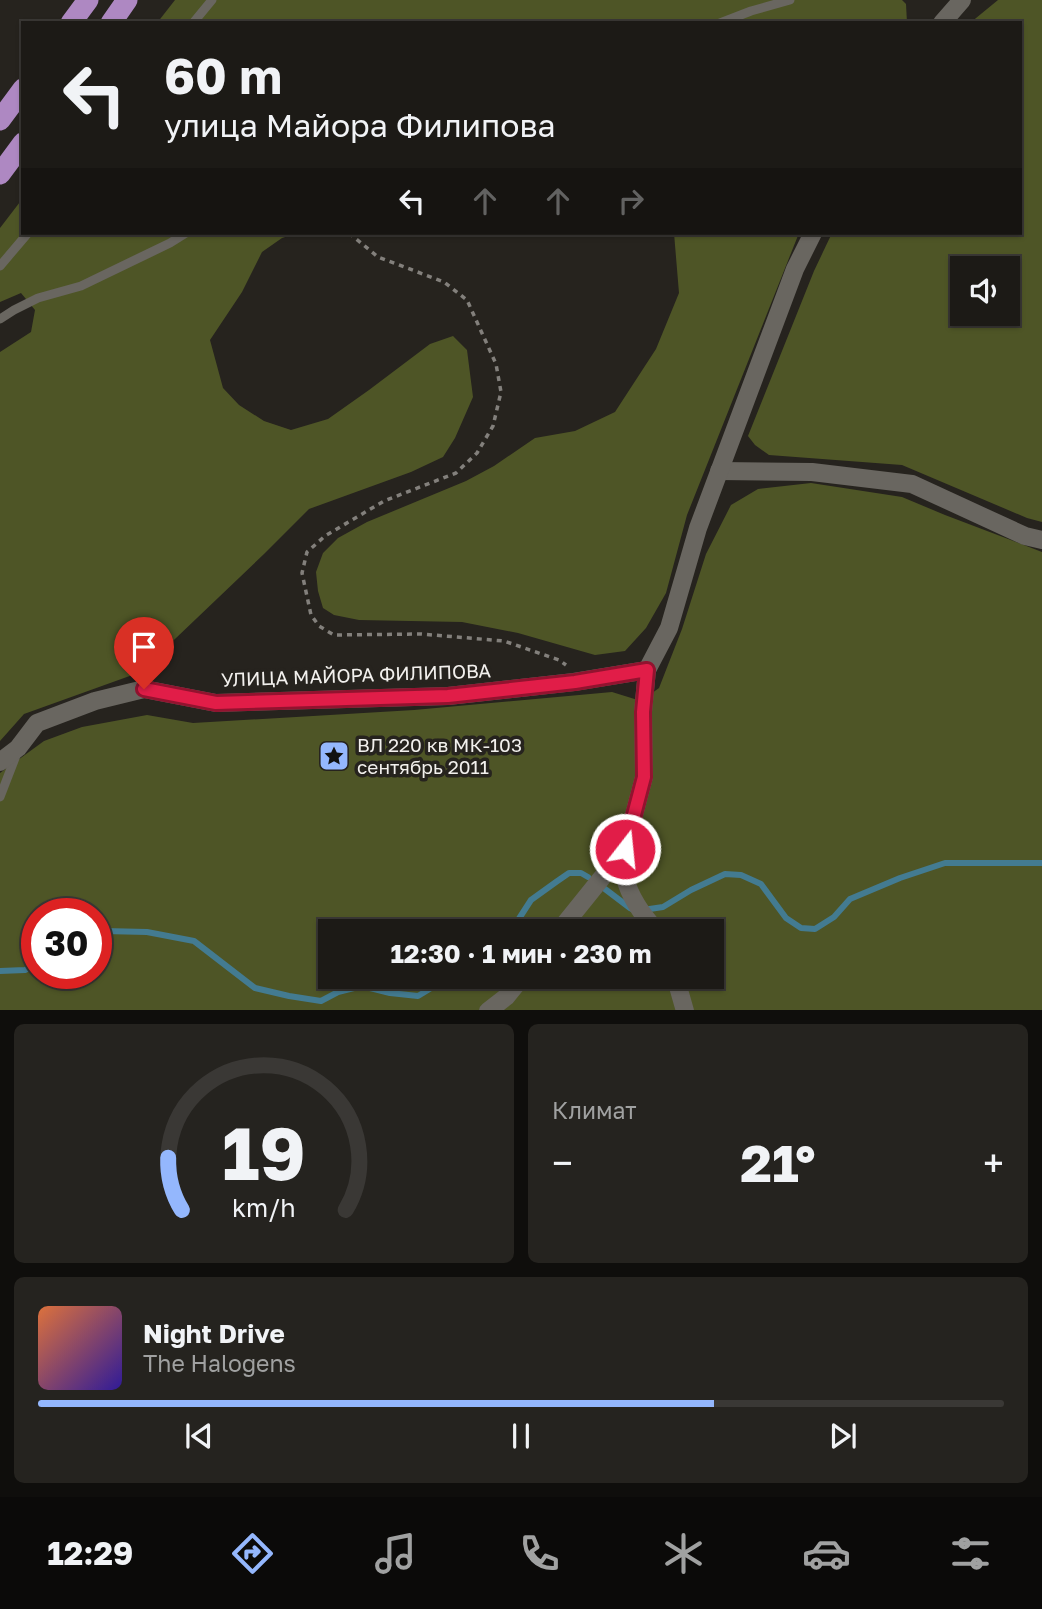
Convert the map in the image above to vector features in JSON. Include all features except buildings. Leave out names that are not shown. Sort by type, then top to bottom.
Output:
[{"type":"highway","points":[[72,21],[88,0]]},
{"type":"highway","points":[[112,21],[127,0]]},
{"type":"highway","points":[[0,120],[21,92]]},
{"type":"highway","points":[[0,174],[21,146]]},
{"type":"street","points":[[944,21],[962,0]]},
{"type":"street","points":[[648,919],[625,877],[625,849],[644,777],[643,712],[647,670],[669,628],[698,528],[794,269],[812,235]]},
{"type":"street","points":[[719,471],[812,472],[912,484],[1025,536],[1042,540]]},
{"type":"street","name":"УЛИЦА МАЙОРА ФИЛИПОВА","points":[[0,762],[19,748],[37,723],[95,701],[144,689],[216,703],[448,696],[575,682],[647,670]]},
{"type":"street","points":[[569,919],[625,849]]},
{"type":"street","points":[[488,1010],[512,989]]},
{"type":"street","points":[[679,989],[685,1010]]},
{"type":"lane","points":[[195,21],[212,0]]},
{"type":"lane","points":[[725,21],[790,0]]},
{"type":"lane","points":[[0,266],[26,235]]},
{"type":"lane","points":[[0,319],[38,298],[81,286],[183,235]]},
{"type":"lane","points":[[0,797],[19,748]]},
{"type":"path","points":[[351,235],[378,257],[444,282],[467,300],[496,364],[501,392],[493,426],[477,453],[456,473],[384,501],[325,536],[307,552],[302,573],[311,615],[319,626],[334,635],[421,634],[504,641],[559,660],[570,669],[575,682]]},
{"type":"green space","points":[[175,0],[902,0],[906,4],[907,21],[159,21]]},
{"type":"green space","points":[[998,0],[1042,0],[1042,522],[902,465],[769,455],[748,436],[831,235],[1022,235],[1022,21],[972,21]]},
{"type":"green space","points":[[21,201],[21,235],[292,235],[282,238],[262,252],[242,292],[210,340],[223,388],[239,405],[264,421],[291,430],[328,419],[430,344],[453,336],[467,350],[473,397],[455,438],[443,457],[411,472],[309,509],[138,673],[24,714],[0,741],[0,352],[31,332],[35,310],[21,293],[0,302],[0,228]]},
{"type":"green space","points":[[674,235],[798,235],[687,515],[666,593],[646,628],[625,651],[595,655],[518,633],[462,622],[359,620],[334,615],[323,608],[316,572],[323,553],[338,538],[367,522],[466,481],[535,438],[575,431],[615,412],[656,349],[679,293]]},
{"type":"green space","points":[[811,483],[902,497],[1042,552],[1042,1010],[0,1010],[0,773],[44,741],[82,727],[147,715],[193,723],[414,710],[612,692],[641,701],[659,688],[682,629],[706,554],[731,505],[758,489]]},
{"type":"waterway","points":[[605,889],[636,911],[663,907],[725,874],[741,875],[761,884],[786,918],[801,928],[815,929],[834,917],[850,899],[945,863],[1042,863]]},
{"type":"waterway","points":[[519,919],[531,900],[569,873],[581,873],[588,877]]},
{"type":"waterway","points":[[112,931],[147,932],[194,941],[255,988],[321,1001],[350,989]]},
{"type":"waterway","points":[[0,971],[21,970]]},
{"type":"waterway","points":[[374,989],[418,996],[430,989]]},
{"type":"place","name":"ВЛ 220 кв МК-103 сентябрь 2011","points":[[334,756]]},
{"type":"route","points":[[144,689],[216,703],[448,696],[575,682],[647,670],[643,712],[644,777],[625,849]]}]
